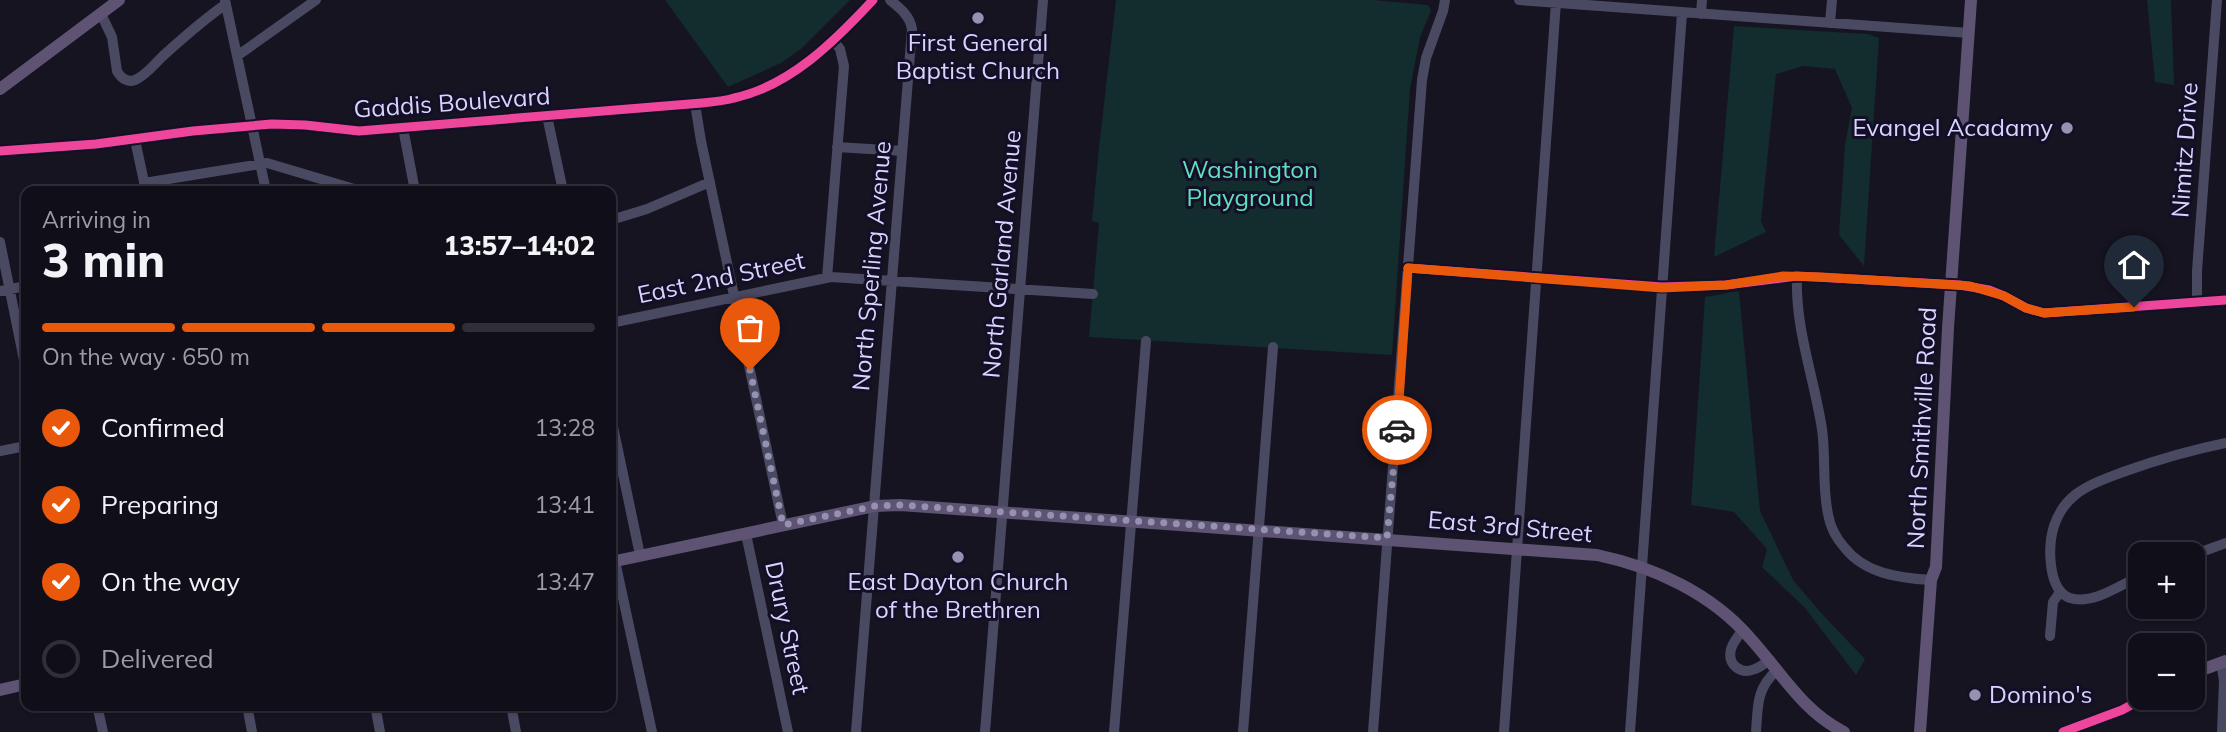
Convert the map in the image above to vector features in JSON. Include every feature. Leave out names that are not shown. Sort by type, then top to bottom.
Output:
[{"type":"main road","points":[[0,89],[119,0]]},
{"type":"main road","name":"North Smithville Road","points":[[1920,732],[1931,580],[1936,567],[1951,285],[1971,0]]},
{"type":"main road","name":"East 3rd Street","points":[[616,560],[875,506],[900,505],[1597,555],[1642,567],[1685,587],[1708,602],[1743,630],[1813,713],[1844,732]]},
{"type":"main road","points":[[2205,668],[2223,661]]},
{"type":"main road","points":[[0,690],[21,685]]},
{"type":"main road","points":[[2066,732],[2128,707]]},
{"type":"street","points":[[237,56],[316,0]]},
{"type":"street","name":"Gaddis Boulevard","points":[[0,151],[135,140],[252,126],[305,125],[359,131],[695,104],[735,98],[773,84],[807,62],[873,0]]},
{"type":"street","name":"North Sperling Avenue","points":[[856,732],[912,29],[911,21],[890,0]]},
{"type":"street","name":"North Garland Avenue","points":[[985,732],[1043,0]]},
{"type":"street","points":[[1373,732],[1422,80],[1444,0]]},
{"type":"street","points":[[1519,0],[1969,33]]},
{"type":"street","points":[[1701,14],[1702,0]]},
{"type":"street","points":[[1830,23],[1832,0]]},
{"type":"street","name":"Nimitz Drive","points":[[2197,302],[2217,0]]},
{"type":"street","points":[[101,14],[112,37],[117,71],[129,81],[142,75],[225,2],[265,186]]},
{"type":"street","points":[[1504,732],[1556,2]]},
{"type":"street","points":[[1630,732],[1682,13]]},
{"type":"street","points":[[827,278],[844,66],[840,49],[833,40]]},
{"type":"street","points":[[695,104],[783,525]]},
{"type":"street","points":[[547,116],[562,186]]},
{"type":"street","points":[[403,128],[414,186]]},
{"type":"street","points":[[135,140],[145,186]]},
{"type":"street","points":[[837,147],[902,151]]},
{"type":"street","points":[[150,186],[260,164],[280,167],[344,186]]},
{"type":"street","points":[[616,218],[647,209],[710,182]]},
{"type":"street","points":[[0,242],[5,290],[21,351]]},
{"type":"street","points":[[1408,268],[1662,288],[1726,285],[1797,276],[1951,285],[1989,290],[2026,308],[2044,313],[2226,300]]},
{"type":"street","points":[[1797,276],[1799,328],[1822,430],[1827,506],[1832,528],[1846,550],[1864,565],[1889,575],[1931,580]]},
{"type":"street","name":"East 2nd Street","points":[[616,322],[827,278],[1093,294]]},
{"type":"street","points":[[1114,732],[1146,341]]},
{"type":"street","points":[[1243,732],[1273,347]]},
{"type":"street","points":[[616,441],[640,555]]},
{"type":"street","points":[[2128,581],[2088,599],[2070,598],[2060,592],[2052,578],[2053,533],[2060,513],[2076,495],[2105,479],[2179,454],[2226,443]]},
{"type":"street","points":[[0,451],[21,447]]},
{"type":"street","name":"Drury Street","points":[[746,534],[788,732]]},
{"type":"street","points":[[2205,551],[2226,543]]},
{"type":"street","points":[[616,574],[652,732]]},
{"type":"street","points":[[2050,636],[2053,602],[2060,592]]},
{"type":"street","points":[[1743,630],[1731,648],[1730,655],[1735,667],[1746,671],[1773,665]]},
{"type":"street","points":[[2222,732],[2223,661]]},
{"type":"street","points":[[1756,732],[1759,695],[1773,665]]},
{"type":"street","points":[[98,711],[103,732]]},
{"type":"street","points":[[248,711],[252,732]]},
{"type":"street","points":[[376,711],[380,732]]},
{"type":"street","points":[[512,711],[516,732]]},
{"type":"green space","points":[[665,0],[850,0],[801,49],[781,63],[728,87]]},
{"type":"green space","name":"Washington Playground","points":[[1116,0],[1374,0],[1428,5],[1431,11],[1420,37],[1410,89],[1392,355],[1089,337],[1099,223],[1092,221]]},
{"type":"green space","points":[[2147,0],[2171,0],[2174,85],[2155,82]]},
{"type":"green space","points":[[1734,26],[1868,34],[1879,38],[1864,266],[1839,235],[1845,145],[1852,108],[1835,69],[1803,66],[1776,74],[1761,221],[1766,232],[1714,257]]},
{"type":"green space","points":[[1739,291],[1760,511],[1793,580],[1865,659],[1856,675],[1805,608],[1762,567],[1767,549],[1734,512],[1691,505],[1705,297]]},
{"type":"cycle path","points":[[0,151],[96,144],[272,124],[359,131],[722,101],[754,92],[793,73],[827,46],[873,0]]},
{"type":"cycle path","points":[[1408,268],[1662,287],[1726,285],[1797,276],[1960,285],[1989,290],[2026,308],[2044,313],[2226,300]]},
{"type":"cycle path","points":[[2063,732],[2128,707]]},
{"type":"way so far","points":[[750,370],[783,525],[875,506],[900,505],[1387,538],[1397,430]]},
{"type":"place","name":"First General Baptist Church","points":[[978,18]]},
{"type":"place","name":"Evangel Acadamy","points":[[2067,128]]},
{"type":"place","name":"East Dayton Church of the Brethren","points":[[958,557]]},
{"type":"place","name":"Domino's","points":[[1975,695]]},
{"type":"route","points":[[1397,430],[1408,268],[1662,288],[1726,285],[1783,276],[1821,277],[1970,286],[1989,290],[2033,311],[2044,313],[2134,307]]}]
